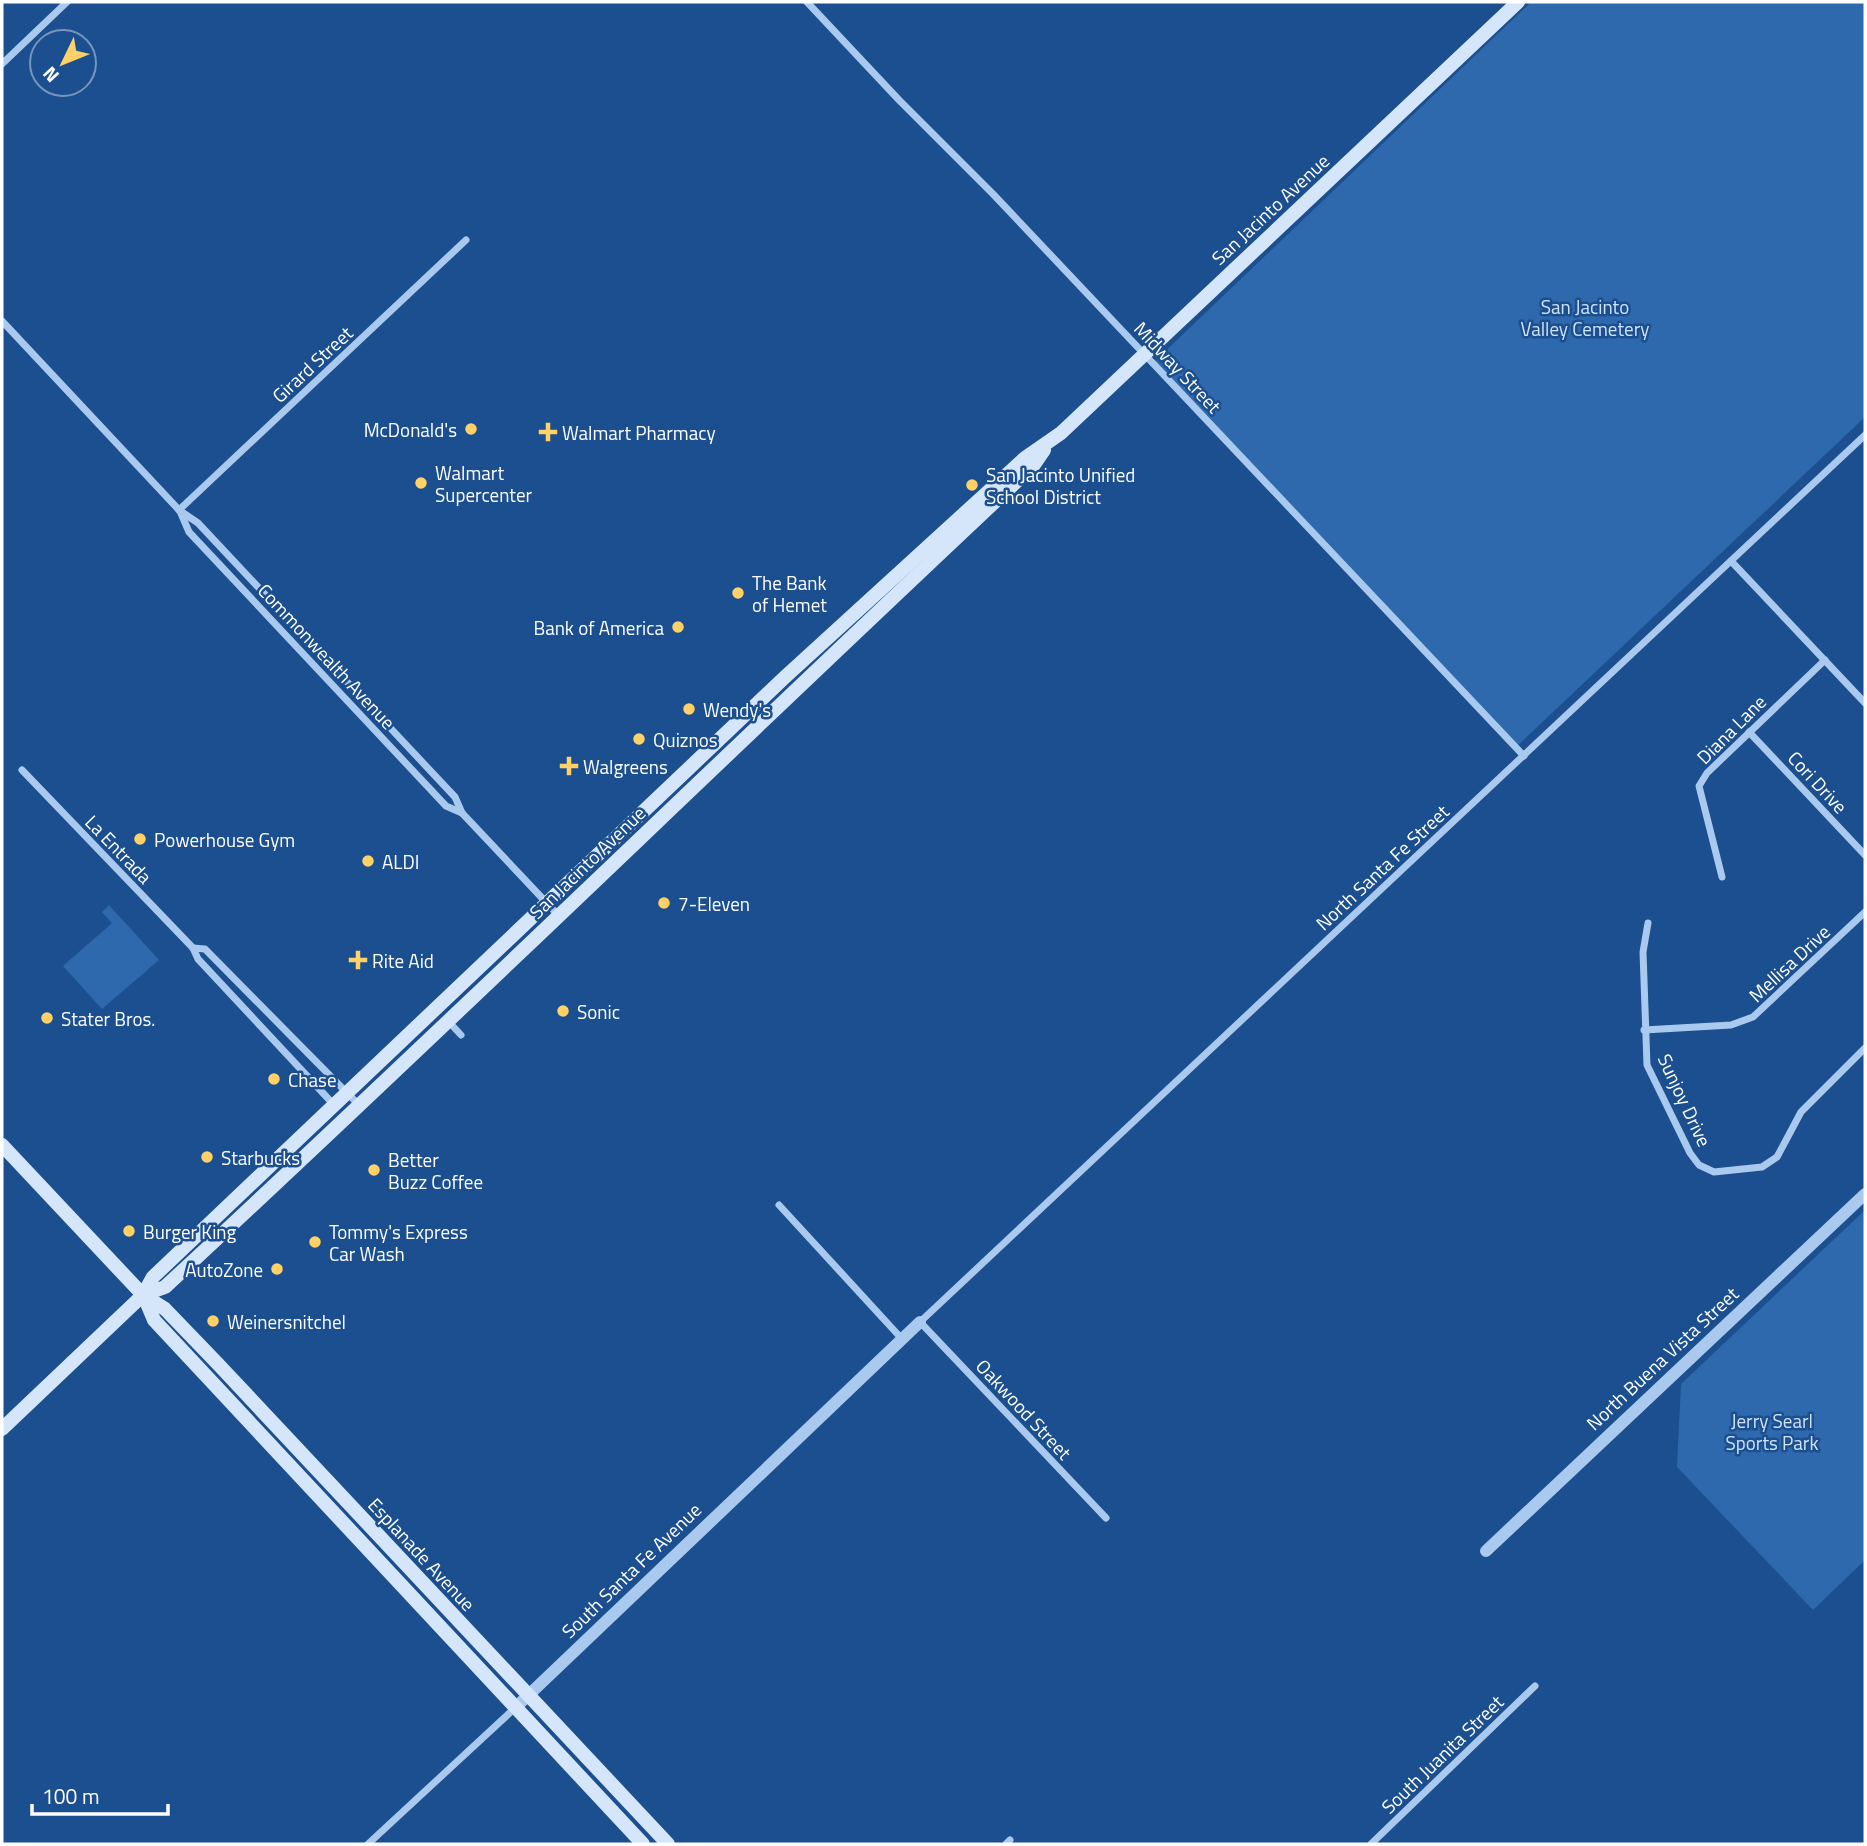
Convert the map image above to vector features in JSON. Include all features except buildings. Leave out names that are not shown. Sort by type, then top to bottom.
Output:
[{"type":"main road","name":"San Jacinto Avenue","points":[[2,1429],[143,1295],[153,1277],[703,754],[1025,458],[1048,444],[1518,2]]},
{"type":"main road","name":"San Jacinto Avenue","points":[[143,1295],[164,1287],[449,1022],[1033,466],[1048,444]]},
{"type":"main road","points":[[654,824],[660,811],[705,766],[703,754]]},
{"type":"main road","name":"Esplanade Avenue","points":[[2,1145],[143,1295],[165,1309],[668,1844]]},
{"type":"main road","name":"Esplanade Avenue","points":[[143,1295],[154,1320],[643,1844]]},
{"type":"main road","points":[[643,1844],[657,1833]]},
{"type":"street","points":[[2,64],[67,2]]},
{"type":"street","name":"Midway Street","points":[[807,2],[1524,755]]},
{"type":"street","name":"Girard Street","points":[[180,510],[466,240]]},
{"type":"street","name":"Commonwealth Avenue","points":[[2,321],[180,510],[198,523],[455,797],[462,813],[559,916]]},
{"type":"street","name":"North Santa Fe Street","points":[[920,1322],[1865,435]]},
{"type":"street","name":"Commonwealth Avenue","points":[[180,510],[189,532],[446,806],[462,813]]},
{"type":"street","points":[[1731,561],[1865,703]]},
{"type":"street","name":"Diana Lane","points":[[1722,877],[1699,786],[1707,773],[1825,660]]},
{"type":"street","name":"Cori Drive","points":[[1749,732],[1865,855]]},
{"type":"street","name":"La Entrada","points":[[22,770],[193,948],[198,959],[346,1117]]},
{"type":"street","name":"Mellisa Drive","points":[[1644,1030],[1731,1025],[1753,1017],[1865,912]]},
{"type":"street","name":"Sunjoy Drive","points":[[1648,923],[1643,952],[1647,1065],[1690,1153],[1699,1164],[1714,1172],[1750,1169],[1762,1167],[1777,1157],[1801,1112],[1865,1048]]},
{"type":"street","name":"La Entrada","points":[[193,948],[205,949],[359,1105]]},
{"type":"street","points":[[449,1022],[460,1035]]},
{"type":"street","name":"North Buena Vista Street","points":[[1486,1550],[1865,1194]]},
{"type":"street","points":[[779,1205],[902,1339]]},
{"type":"street","name":"South Santa Fe Avenue","points":[[368,1844],[515,1708],[920,1322]]},
{"type":"street","name":"Oakwood Street","points":[[920,1322],[1106,1518]]},
{"type":"street","name":"South Juanita Street","points":[[1371,1844],[1535,1686]]},
{"type":"green space","name":"San Jacinto Valley Cemetery","points":[[1531,2],[1865,2],[1865,417],[1515,748],[1155,361]]},
{"type":"green space","points":[[109,905],[159,960],[102,1009],[63,966],[112,923],[102,912]]},
{"type":"green space","name":"Jerry Searl Sports Park","points":[[1865,1210],[1865,1560],[1813,1610],[1677,1467],[1681,1384]]},
{"type":"place","name":"McDonald's","points":[[471,429]]},
{"type":"place","name":"Walmart Pharmacy","points":[[548,432]]},
{"type":"place","name":"Walmart Supercenter","points":[[421,483]]},
{"type":"place","name":"San Jacinto Unified School District","points":[[972,485]]},
{"type":"place","name":"The Bank of Hemet","points":[[738,593]]},
{"type":"place","name":"Bank of America","points":[[678,627]]},
{"type":"place","name":"Wendy's","points":[[689,709]]},
{"type":"place","name":"Quiznos","points":[[639,739]]},
{"type":"place","name":"Walgreens","points":[[569,766]]},
{"type":"place","name":"Powerhouse Gym","points":[[140,839]]},
{"type":"place","name":"ALDI","points":[[368,861]]},
{"type":"place","name":"7-Eleven","points":[[664,903]]},
{"type":"place","name":"Rite Aid","points":[[358,960]]},
{"type":"place","name":"Sonic","points":[[563,1011]]},
{"type":"place","name":"Stater Bros.","points":[[47,1018]]},
{"type":"place","name":"Chase","points":[[274,1079]]},
{"type":"place","name":"Starbucks","points":[[207,1157]]},
{"type":"place","name":"Better Buzz Coffee","points":[[374,1170]]},
{"type":"place","name":"Burger King","points":[[129,1231]]},
{"type":"place","name":"Tommy's Express Car Wash","points":[[315,1242]]},
{"type":"place","name":"AutoZone","points":[[277,1269]]},
{"type":"place","name":"Weinersnitchel","points":[[213,1321]]}]
